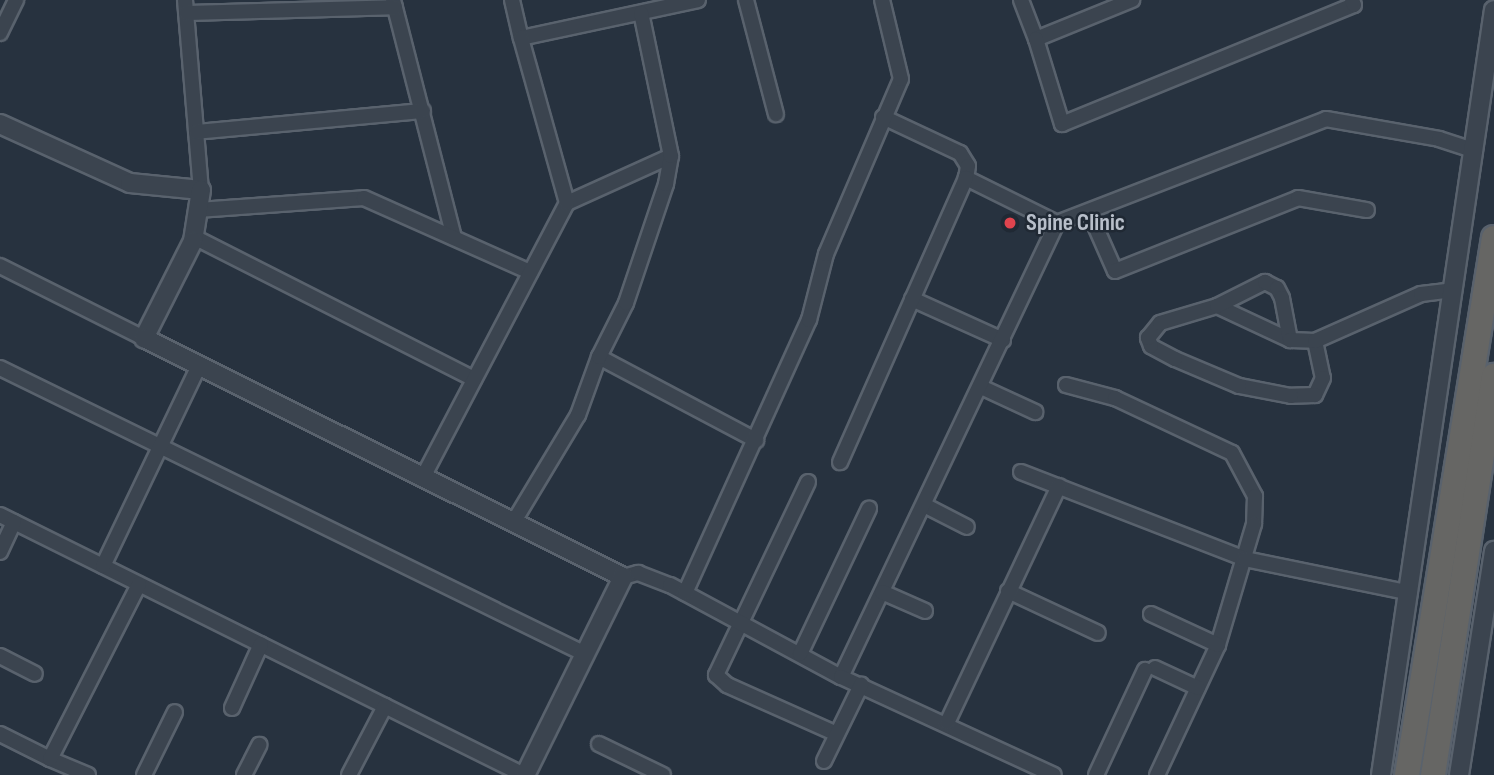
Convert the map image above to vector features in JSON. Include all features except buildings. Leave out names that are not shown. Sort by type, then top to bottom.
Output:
[{"type":"highway","points":[[1407,775],[1494,238]]},
{"type":"highway","points":[[1433,775],[1494,376]]},
{"type":"street","points":[[0,33],[16,0]]},
{"type":"street","points":[[512,0],[566,203]]},
{"type":"street","points":[[521,38],[698,0]]},
{"type":"street","points":[[746,0],[776,114]]},
{"type":"street","points":[[685,593],[809,320],[826,254],[901,79],[882,0]]},
{"type":"street","points":[[1021,0],[1062,124],[1354,5],[1352,0]]},
{"type":"street","points":[[1036,39],[1132,0]]},
{"type":"street","points":[[145,338],[194,237],[201,190],[186,7],[394,3],[454,237]]},
{"type":"street","points":[[1381,775],[1494,10]]},
{"type":"street","points":[[513,523],[578,415],[599,357],[626,303],[666,184],[671,156],[641,13]]},
{"type":"street","points":[[196,132],[423,111]]},
{"type":"street","points":[[840,462],[966,178],[968,166],[960,153],[883,117]]},
{"type":"street","points":[[966,178],[1057,223],[1326,119],[1439,139],[1475,151]]},
{"type":"street","points":[[0,124],[130,183],[201,190]]},
{"type":"street","points":[[422,479],[566,203],[671,156]]},
{"type":"street","points":[[198,210],[364,198],[530,272]]},
{"type":"street","points":[[1089,212],[1115,271],[1298,198],[1367,211]]},
{"type":"street","points":[[841,677],[1057,223]]},
{"type":"street","points":[[194,237],[474,379]]},
{"type":"street","points":[[0,266],[623,577],[638,572],[685,593],[841,677],[947,723],[1054,775]]},
{"type":"street","points":[[1290,340],[1277,288],[1265,282],[1217,306],[1160,323],[1148,338],[1150,346],[1239,386],[1291,396],[1315,396],[1323,378],[1315,341]]},
{"type":"street","points":[[1217,306],[1290,340],[1315,341],[1421,294],[1453,290]]},
{"type":"street","points":[[912,299],[1003,340]]},
{"type":"street","points":[[599,357],[756,440]]},
{"type":"street","points":[[103,566],[199,366]]},
{"type":"street","points":[[0,368],[585,654]]},
{"type":"street","points":[[1066,385],[1115,398],[1232,453],[1255,496],[1245,559],[1218,645],[1157,775]]},
{"type":"street","points":[[981,387],[1035,412]]},
{"type":"street","points":[[1021,472],[1245,559],[1410,593]]},
{"type":"street","points":[[808,482],[739,620],[716,675],[719,679],[838,734]]},
{"type":"street","points":[[947,723],[1059,486]]},
{"type":"street","points":[[924,505],[967,527]]},
{"type":"street","points":[[800,654],[869,509]]},
{"type":"street","points":[[0,515],[525,775],[623,577]]},
{"type":"street","points":[[0,552],[15,522]]},
{"type":"street","points":[[1459,775],[1494,551]]},
{"type":"street","points":[[50,759],[139,584]]},
{"type":"street","points":[[1008,591],[1098,633]]},
{"type":"street","points":[[882,592],[925,611]]},
{"type":"street","points":[[1151,614],[1218,645]]},
{"type":"street","points":[[232,708],[261,644]]},
{"type":"street","points":[[0,656],[35,674]]},
{"type":"street","points":[[1097,775],[1150,668],[1198,688]]},
{"type":"street","points":[[824,761],[861,685]]},
{"type":"street","points":[[349,775],[385,706]]},
{"type":"street","points":[[144,775],[175,712]]},
{"type":"street","points":[[0,734],[88,775]]},
{"type":"street","points":[[599,744],[640,770],[663,775]]},
{"type":"street","points":[[244,775],[259,745]]},
{"type":"place","name":"Spine Clinic","points":[[1010,223]]}]
